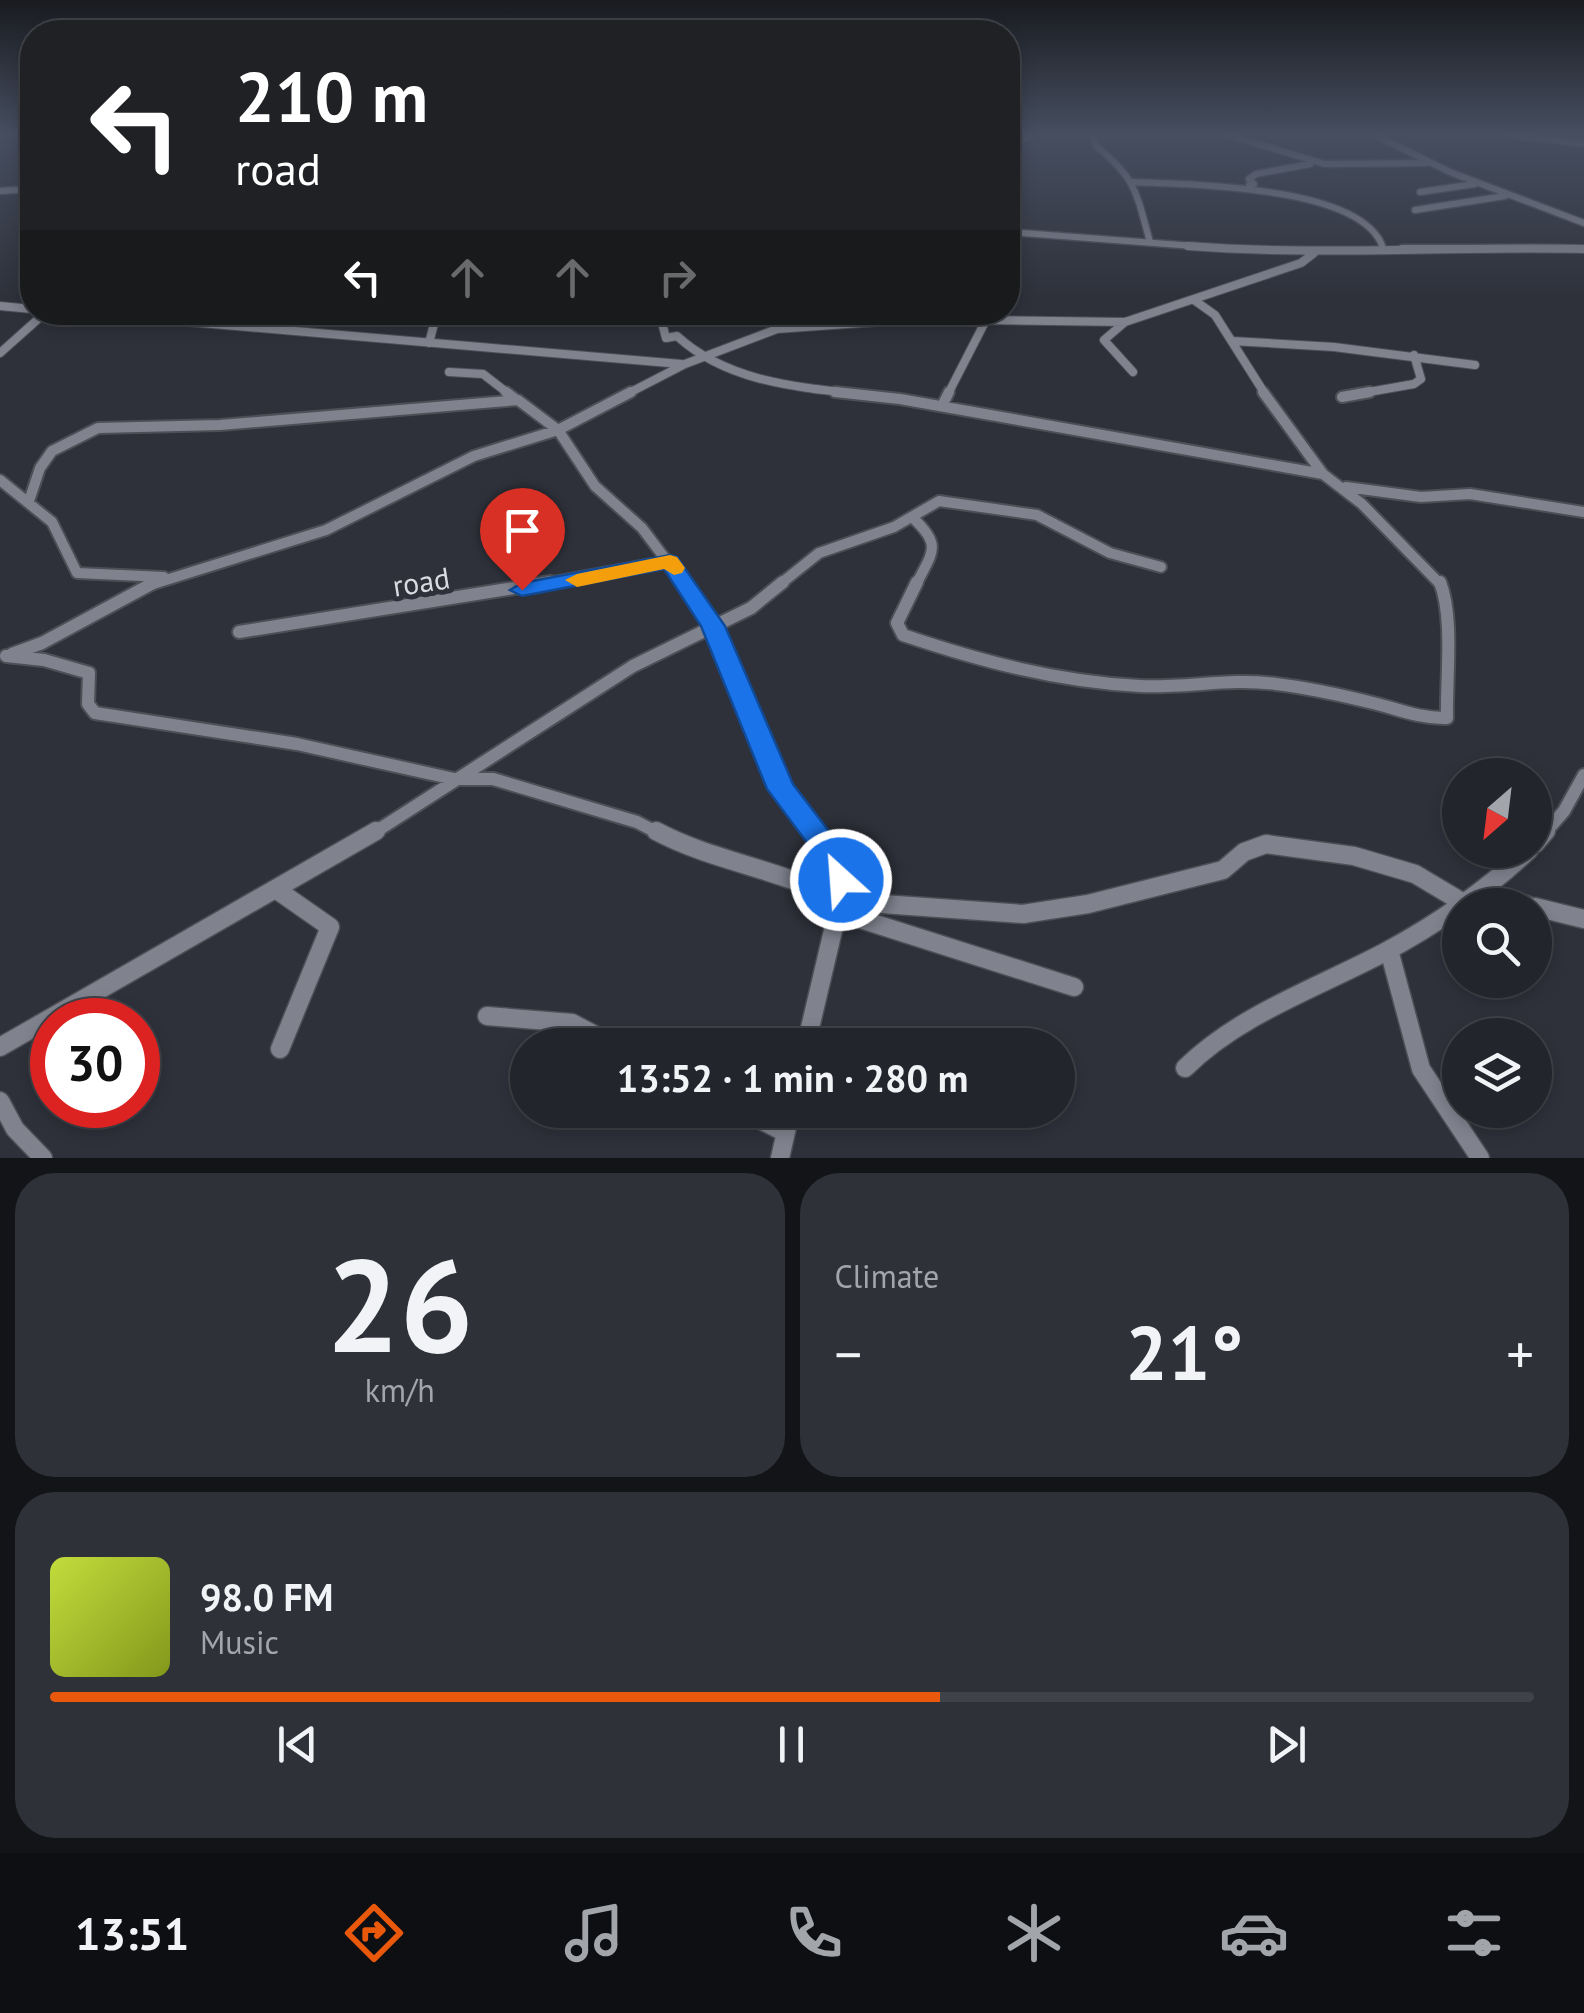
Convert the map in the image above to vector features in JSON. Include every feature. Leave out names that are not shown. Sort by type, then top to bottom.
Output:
[{"type":"street","points":[[1135,189],[1150,242]]},
{"type":"street","points":[[1267,189],[1347,213],[1377,230],[1383,249]]},
{"type":"street","points":[[1420,192],[1442,189]]},
{"type":"street","points":[[1493,189],[1584,223]]},
{"type":"street","points":[[1415,210],[1509,195]]},
{"type":"street","points":[[1020,233],[1314,254],[1383,249],[1584,249]]},
{"type":"street","points":[[1020,322],[1125,322],[1301,263],[1314,254]]},
{"type":"street","points":[[913,518],[931,534],[934,549],[896,623],[904,634],[1012,668],[1059,677],[1124,685],[1193,685],[1206,679],[1226,679],[1304,688],[1428,719],[1447,718],[1447,595],[1422,560],[1323,474],[1254,380],[1215,315],[1194,300]]},
{"type":"street","points":[[1125,322],[1104,340],[1133,372]]},
{"type":"street","points":[[0,352],[31,325]]},
{"type":"street","points":[[236,325],[345,340],[685,364]]},
{"type":"street","points":[[276,328],[282,325]]},
{"type":"street","points":[[429,343],[434,325]]},
{"type":"street","points":[[663,325],[666,338],[677,336],[700,357],[782,386],[942,406],[1323,474]]},
{"type":"street","points":[[3,658],[42,643],[166,577],[244,559],[326,530],[474,456],[558,430],[700,357],[785,325]]},
{"type":"street","points":[[778,329],[834,325]]},
{"type":"street","points":[[942,406],[983,325]]},
{"type":"street","points":[[1232,342],[1414,355],[1475,365]]},
{"type":"street","points":[[1342,396],[1414,384],[1421,379],[1414,355]]},
{"type":"street","points":[[449,372],[483,374],[558,430],[595,486],[642,528],[670,561],[713,626],[781,789],[839,864],[839,906],[810,1028]]},
{"type":"street","points":[[29,501],[38,465],[74,437],[94,430],[222,425],[398,406],[518,400]]},
{"type":"street","points":[[0,480],[29,501],[66,543],[77,573],[166,577]]},
{"type":"street","points":[[1339,486],[1371,494],[1470,494],[1584,512]]},
{"type":"street","points":[[0,1047],[400,818],[634,666],[751,608],[820,553],[913,518],[938,501],[1037,515],[1110,553],[1161,567]]},
{"type":"street","name":"road","points":[[238,632],[423,606],[670,561]]},
{"type":"street","points":[[3,658],[88,673],[88,704],[95,713],[297,744],[454,780],[494,780],[637,822],[684,846],[818,889],[839,906],[1074,987]]},
{"type":"street","points":[[1552,825],[1584,775]]},
{"type":"street","points":[[839,906],[1023,914],[1088,904],[1224,870],[1244,852],[1266,844],[1323,848],[1354,856],[1415,874],[1442,890]]},
{"type":"street","points":[[1489,888],[1510,868]]},
{"type":"street","points":[[276,890],[330,926],[280,1050]]},
{"type":"street","points":[[1552,911],[1584,919]]},
{"type":"street","points":[[1185,1068],[1218,1037],[1389,950],[1442,915]]},
{"type":"street","points":[[1389,950],[1421,1069],[1480,1158]]},
{"type":"street","points":[[487,1016],[572,1023],[582,1028]]},
{"type":"street","points":[[0,1101],[15,1128],[43,1158]]},
{"type":"street","points":[[776,1128],[784,1132]]},
{"type":"street","points":[[780,1158],[785,1128]]},
{"type":"slow traffic","points":[[577,580],[670,561],[674,568]]},
{"type":"route","points":[[522,590],[670,561],[713,626],[781,789],[828,847],[839,864],[841,880]]}]
